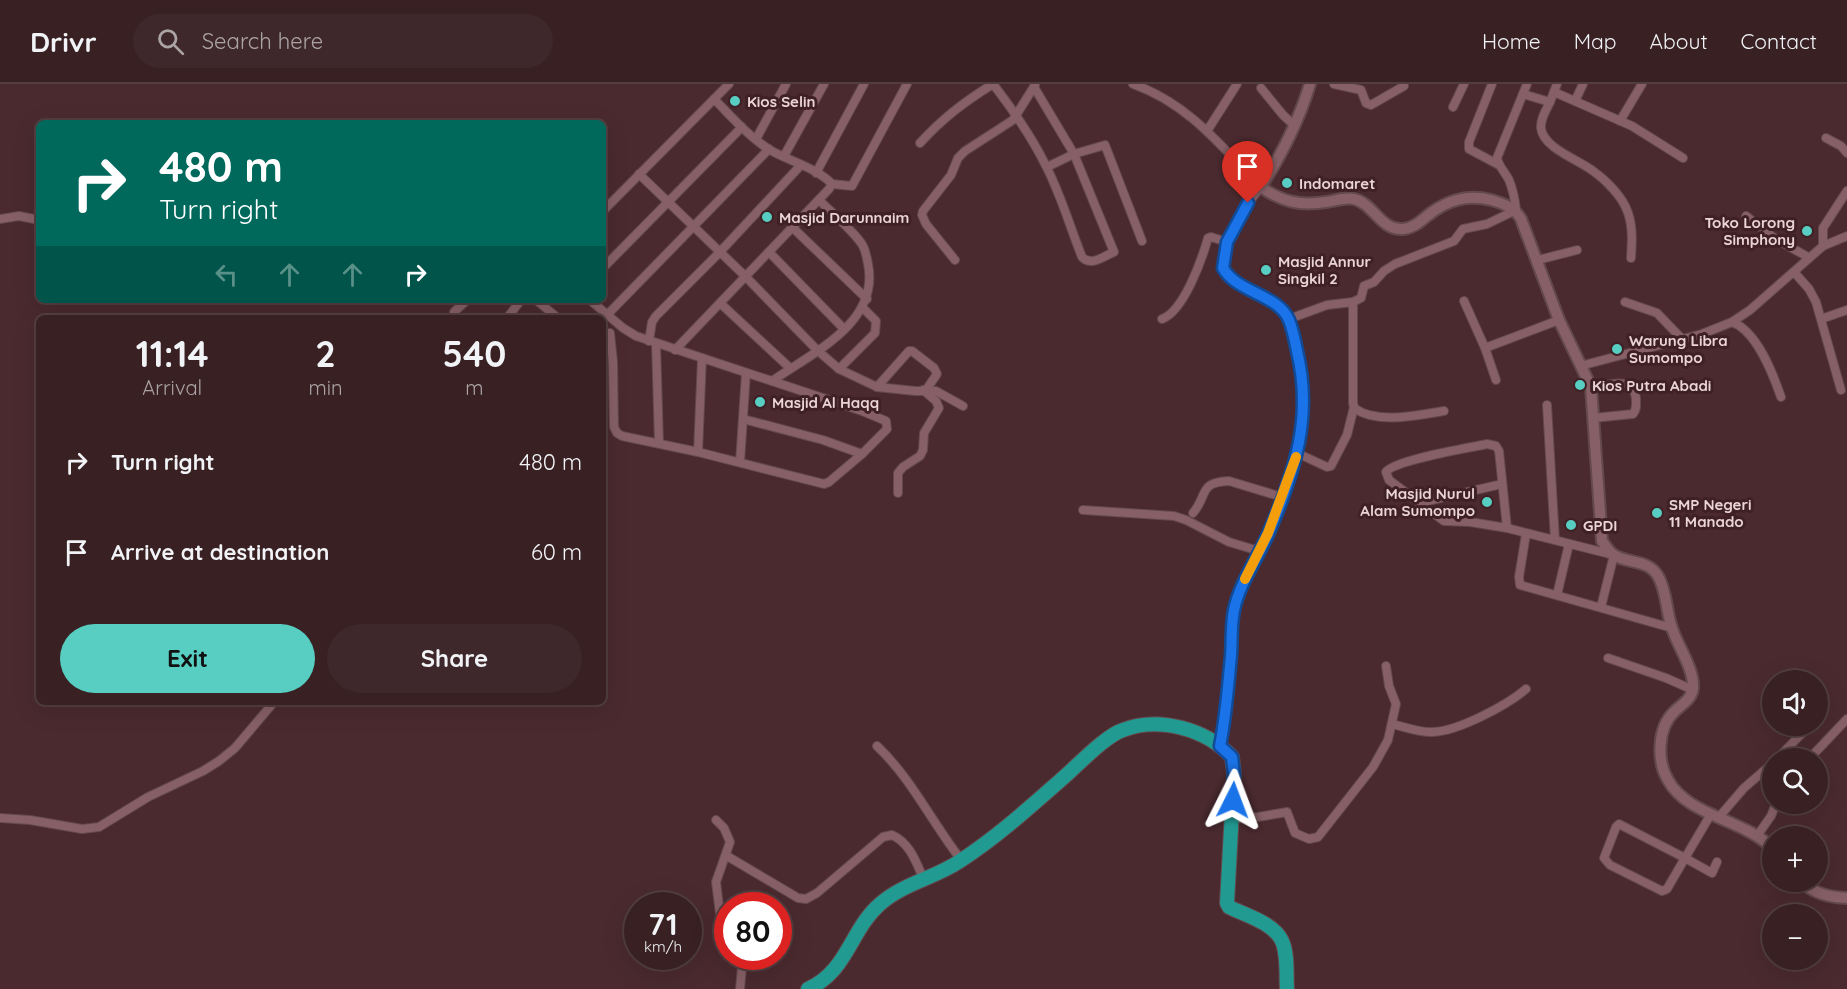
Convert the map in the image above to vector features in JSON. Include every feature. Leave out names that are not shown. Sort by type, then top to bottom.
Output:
[{"type":"highway","points":[[808,989],[828,976],[841,963],[866,921],[880,904],[908,886],[935,876],[962,861],[1018,819],[1088,755],[1121,730],[1156,723],[1197,734],[1220,746],[1232,757],[1234,766],[1227,903],[1229,907],[1270,927],[1279,936],[1283,945],[1287,989]]},
{"type":"street","points":[[606,208],[729,84]]},
{"type":"street","points":[[756,139],[786,84]]},
{"type":"street","points":[[784,156],[824,84]]},
{"type":"street","points":[[816,173],[864,84]]},
{"type":"street","points":[[714,99],[742,127],[770,149],[832,184],[852,186],[907,84]]},
{"type":"street","points":[[920,143],[957,106],[993,84],[1017,115],[1047,167],[1082,257],[1085,261],[1091,262],[1114,252],[1074,154],[1034,85]]},
{"type":"street","points":[[1133,84],[1162,97],[1191,115],[1261,187],[1277,198],[1308,204],[1356,199],[1385,224],[1401,230],[1417,224],[1448,202],[1461,198],[1475,196],[1496,201],[1516,210]]},
{"type":"street","points":[[1206,131],[1237,84]]},
{"type":"street","points":[[1220,746],[1227,708],[1234,611],[1247,573],[1268,533],[1282,497],[1297,453],[1303,426],[1303,376],[1289,319],[1282,310],[1232,281],[1226,274],[1222,262],[1227,242],[1239,217],[1276,164],[1295,126],[1310,84]]},
{"type":"street","points":[[1334,84],[1361,90],[1366,103],[1371,105],[1404,86]]},
{"type":"street","points":[[1363,98],[1368,84]]},
{"type":"street","points":[[1453,107],[1464,84]]},
{"type":"street","points":[[1492,84],[1469,142],[1469,148],[1499,165]]},
{"type":"street","points":[[1527,84],[1497,158],[1514,192],[1516,210],[1527,230],[1559,320],[1591,388],[1602,541],[1614,555]]},
{"type":"street","points":[[1575,101],[1583,84]]},
{"type":"street","points":[[1620,121],[1642,84]]},
{"type":"street","points":[[955,260],[926,224],[922,215],[923,211],[944,184],[958,158],[965,151],[1009,123],[1017,115],[1034,85]]},
{"type":"street","points":[[1261,88],[1295,126]]},
{"type":"street","points":[[1631,258],[1630,220],[1623,202],[1599,175],[1555,148],[1541,129],[1541,121],[1556,88],[1575,101],[1645,134],[1683,158]]},
{"type":"street","points":[[1523,94],[1550,102]]},
{"type":"street","points":[[606,265],[742,127]]},
{"type":"street","points":[[1826,138],[1839,145],[1847,153]]},
{"type":"street","points":[[1047,167],[1102,144],[1107,147],[1142,241]]},
{"type":"street","points":[[607,315],[770,149]]},
{"type":"street","points":[[660,443],[652,322],[801,165]]},
{"type":"street","points":[[639,174],[839,369],[877,387],[942,393],[963,406]]},
{"type":"street","points":[[675,350],[832,184]]},
{"type":"street","points":[[1823,246],[1823,228],[1847,192]]},
{"type":"street","points":[[772,381],[844,329],[863,308],[867,299],[870,280],[864,247],[819,200]]},
{"type":"street","points":[[1289,319],[1326,305],[1353,302],[1361,298],[1364,286],[1374,282],[1384,271],[1395,264],[1454,241],[1463,229],[1486,224],[1516,210]]},
{"type":"street","points":[[0,219],[19,216],[36,219]]},
{"type":"street","points":[[1746,216],[1774,238],[1808,257]]},
{"type":"street","points":[[792,227],[867,299]]},
{"type":"street","points":[[1580,366],[1702,334],[1732,322],[1750,310],[1808,257],[1823,246],[1847,236]]},
{"type":"street","points":[[1162,319],[1169,317],[1179,305],[1195,274],[1208,238],[1227,242]]},
{"type":"street","points":[[1538,260],[1577,250]]},
{"type":"street","points":[[769,252],[844,329]]},
{"type":"street","points":[[1794,272],[1809,289],[1821,319],[1841,390]]},
{"type":"street","points":[[1464,301],[1485,348],[1496,380]]},
{"type":"street","points":[[1297,453],[1327,467],[1331,466],[1347,435],[1354,407],[1353,302]]},
{"type":"street","points":[[1625,302],[1657,313],[1682,339]]},
{"type":"street","points":[[454,315],[454,312],[464,303]]},
{"type":"street","points":[[540,303],[554,315]]},
{"type":"street","points":[[593,303],[622,328],[636,336],[886,421],[888,426],[885,433],[862,454],[824,484],[698,452],[622,436],[615,431],[613,362],[606,334],[622,328]]},
{"type":"street","points":[[720,303],[790,368]]},
{"type":"street","points":[[839,369],[875,333],[876,321],[863,308]]},
{"type":"street","points":[[1821,319],[1847,310]]},
{"type":"street","points":[[1485,348],[1559,320]]},
{"type":"street","points":[[1732,322],[1744,328],[1756,343],[1770,367],[1781,397]]},
{"type":"street","points":[[877,387],[909,351],[912,351],[934,368],[937,374],[924,390]]},
{"type":"street","points":[[698,452],[702,358]]},
{"type":"street","points":[[740,462],[746,373]]},
{"type":"street","points":[[1591,388],[1629,385],[1634,390],[1636,398],[1634,414],[1593,418]]},
{"type":"street","points":[[898,493],[898,473],[920,456],[923,450],[924,434],[939,408],[924,390]]},
{"type":"street","points":[[1547,405],[1555,540]]},
{"type":"street","points":[[1354,407],[1360,412],[1389,418],[1444,411]]},
{"type":"street","points":[[743,419],[823,440],[862,454]]},
{"type":"street","points":[[1507,528],[1499,451],[1494,445],[1487,444],[1391,466],[1386,472],[1389,480],[1444,521],[1470,522],[1507,528],[1614,555],[1650,567],[1658,576],[1672,628],[1692,677],[1693,690],[1688,700],[1672,714],[1664,725],[1660,741],[1664,773],[1674,789],[1684,799],[1762,840]]},
{"type":"street","points":[[1193,513],[1205,489],[1221,482],[1229,481],[1282,497]]},
{"type":"street","points":[[1419,503],[1502,484]]},
{"type":"street","points":[[1083,510],[1174,516],[1229,542],[1259,551]]},
{"type":"street","points":[[1526,534],[1519,582],[1521,585],[1672,628]]},
{"type":"street","points":[[1557,595],[1569,544]]},
{"type":"street","points":[[1600,607],[1614,555]]},
{"type":"street","points":[[1608,658],[1693,690]]},
{"type":"street","points":[[1231,819],[1287,812],[1295,833],[1306,839],[1317,838],[1377,760],[1388,740],[1396,704],[1389,686],[1386,666]]},
{"type":"street","points":[[1392,724],[1430,732],[1443,730],[1490,712],[1526,689]]},
{"type":"street","points":[[0,818],[30,820],[82,830],[99,827],[148,797],[219,761],[235,748],[272,705]]},
{"type":"street","points":[[1819,748],[1847,719]]},
{"type":"street","points":[[1788,748],[1799,736]]},
{"type":"street","points":[[877,746],[907,780],[941,835],[962,861]]},
{"type":"street","points":[[1717,862],[1712,873],[1685,858],[1620,824],[1616,827],[1604,858],[1618,869],[1662,891],[1667,889],[1685,858],[1715,815],[1762,772]]},
{"type":"street","points":[[1757,836],[1772,814]]},
{"type":"street","points":[[716,820],[724,828],[730,842],[716,882],[717,892]]},
{"type":"street","points":[[727,856],[798,898],[806,899],[817,893],[883,837],[892,835],[903,840],[924,880]]},
{"type":"street","points":[[1814,892],[1847,898]]},
{"type":"street","points":[[740,989],[742,970]]},
{"type":"slow traffic","points":[[1245,579],[1268,533],[1296,457]]},
{"type":"place","name":"Kios Selin","points":[[735,101]]},
{"type":"place","name":"Indomaret","points":[[1287,183]]},
{"type":"place","name":"Masjid Darunnaim","points":[[767,217]]},
{"type":"place","name":"Toko Lorong Simphony","points":[[1807,231]]},
{"type":"place","name":"Masjid Annur Singkil 2","points":[[1266,270]]},
{"type":"place","name":"Warung Libra Sumompo","points":[[1617,349]]},
{"type":"place","name":"Kios Putra Abadi","points":[[1580,385]]},
{"type":"place","name":"Masjid Al Haqq","points":[[760,402]]},
{"type":"place","name":"Masjid Nurul Alam Sumompo","points":[[1487,502]]},
{"type":"place","name":"SMP Negeri 11 Manado","points":[[1657,513]]},
{"type":"place","name":"GPDI","points":[[1571,525]]},
{"type":"route","points":[[1233,800],[1232,757],[1220,746],[1227,708],[1234,611],[1247,573],[1268,533],[1293,468],[1303,426],[1304,403],[1303,376],[1289,319],[1282,310],[1232,281],[1223,268],[1222,262],[1227,242],[1248,203]]}]
